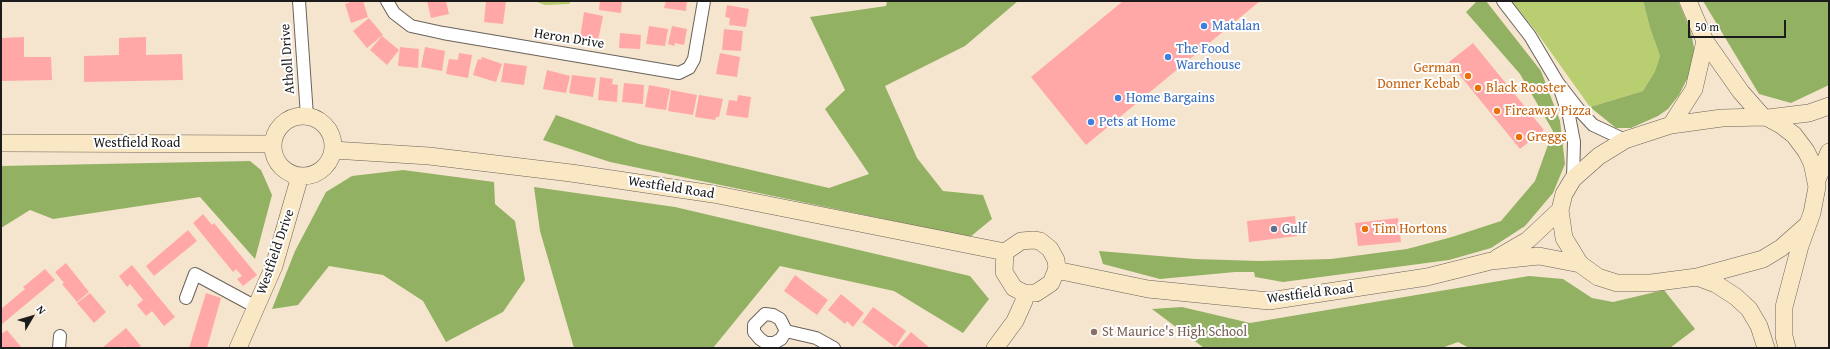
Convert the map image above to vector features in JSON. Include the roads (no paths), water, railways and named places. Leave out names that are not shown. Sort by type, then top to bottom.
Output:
[{"type":"main road","points":[[1688,1],[1705,41],[1741,92],[1766,117],[1794,135],[1806,151],[1820,165],[1816,200],[1794,265],[1784,307],[1784,336],[1787,348]]},
{"type":"main road","points":[[1671,125],[1694,89],[1705,41]]},
{"type":"main road","points":[[1807,225],[1781,248],[1763,259],[1697,276],[1651,282],[1617,283],[1598,277],[1580,264],[1564,238],[1560,210],[1564,194],[1573,179],[1616,140],[1671,125],[1722,118],[1766,117],[1810,113],[1829,106]]},
{"type":"main road","points":[[307,116],[314,117],[324,124],[332,134],[334,150],[331,158],[321,171],[309,176],[300,176],[291,174],[281,167],[276,160],[272,144],[279,126],[291,118],[307,116]]},
{"type":"main road","name":"Westfield Road","points":[[1,143],[272,144]]},
{"type":"main road","name":"Westfield Road","points":[[334,150],[429,156],[571,173],[698,192],[1005,252]]},
{"type":"main road","name":"Westfield Drive","points":[[238,348],[274,266],[300,176]]},
{"type":"main road","name":"Westfield Road","points":[[1491,261],[1528,240],[1560,210]]},
{"type":"main road","points":[[1021,241],[1040,241],[1050,249],[1056,260],[1056,270],[1051,283],[1036,292],[1024,293],[1014,288],[1004,272],[1005,252],[1021,241]]},
{"type":"main road","name":"Westfield Road","points":[[1056,270],[1148,289],[1269,301],[1427,277],[1491,261],[1539,256],[1580,264]]},
{"type":"main road","points":[[1697,276],[1716,284],[1736,297],[1749,309],[1759,326],[1766,348]]},
{"type":"main road","points":[[995,348],[1015,321],[1024,301],[1024,293]]},
{"type":"street","name":"Atholl Drive","points":[[299,1],[307,116]]},
{"type":"street","name":"Heron Drive","points":[[388,1],[394,13],[411,26],[436,32],[679,72],[689,68],[694,59],[704,1]]},
{"type":"street","points":[[1502,1],[1530,36],[1558,83],[1593,125],[1616,140]]},
{"type":"street","points":[[1558,83],[1569,116],[1574,142],[1573,179]]},
{"type":"street","points":[[186,298],[195,274],[256,307]]},
{"type":"street","points":[[786,331],[816,338],[834,348]]},
{"type":"street","points":[[59,348],[60,336]]},
{"type":"place","name":"Matalan","points":[[1204,26]]},
{"type":"place","name":"The Food Warehouse","points":[[1168,57]]},
{"type":"place","name":"German Donner Kebab","points":[[1468,76]]},
{"type":"place","name":"Black Rooster","points":[[1478,88]]},
{"type":"place","name":"Home Bargains","points":[[1118,98]]},
{"type":"place","name":"Fireaway Pizza","points":[[1497,111]]},
{"type":"place","name":"Pets at Home","points":[[1091,122]]},
{"type":"place","name":"Greggs","points":[[1519,137]]},
{"type":"place","name":"Gulf","points":[[1274,229]]},
{"type":"place","name":"Tim Hortons","points":[[1365,229]]},
{"type":"place","name":"St Maurice's High School","points":[[1094,332]]}]
